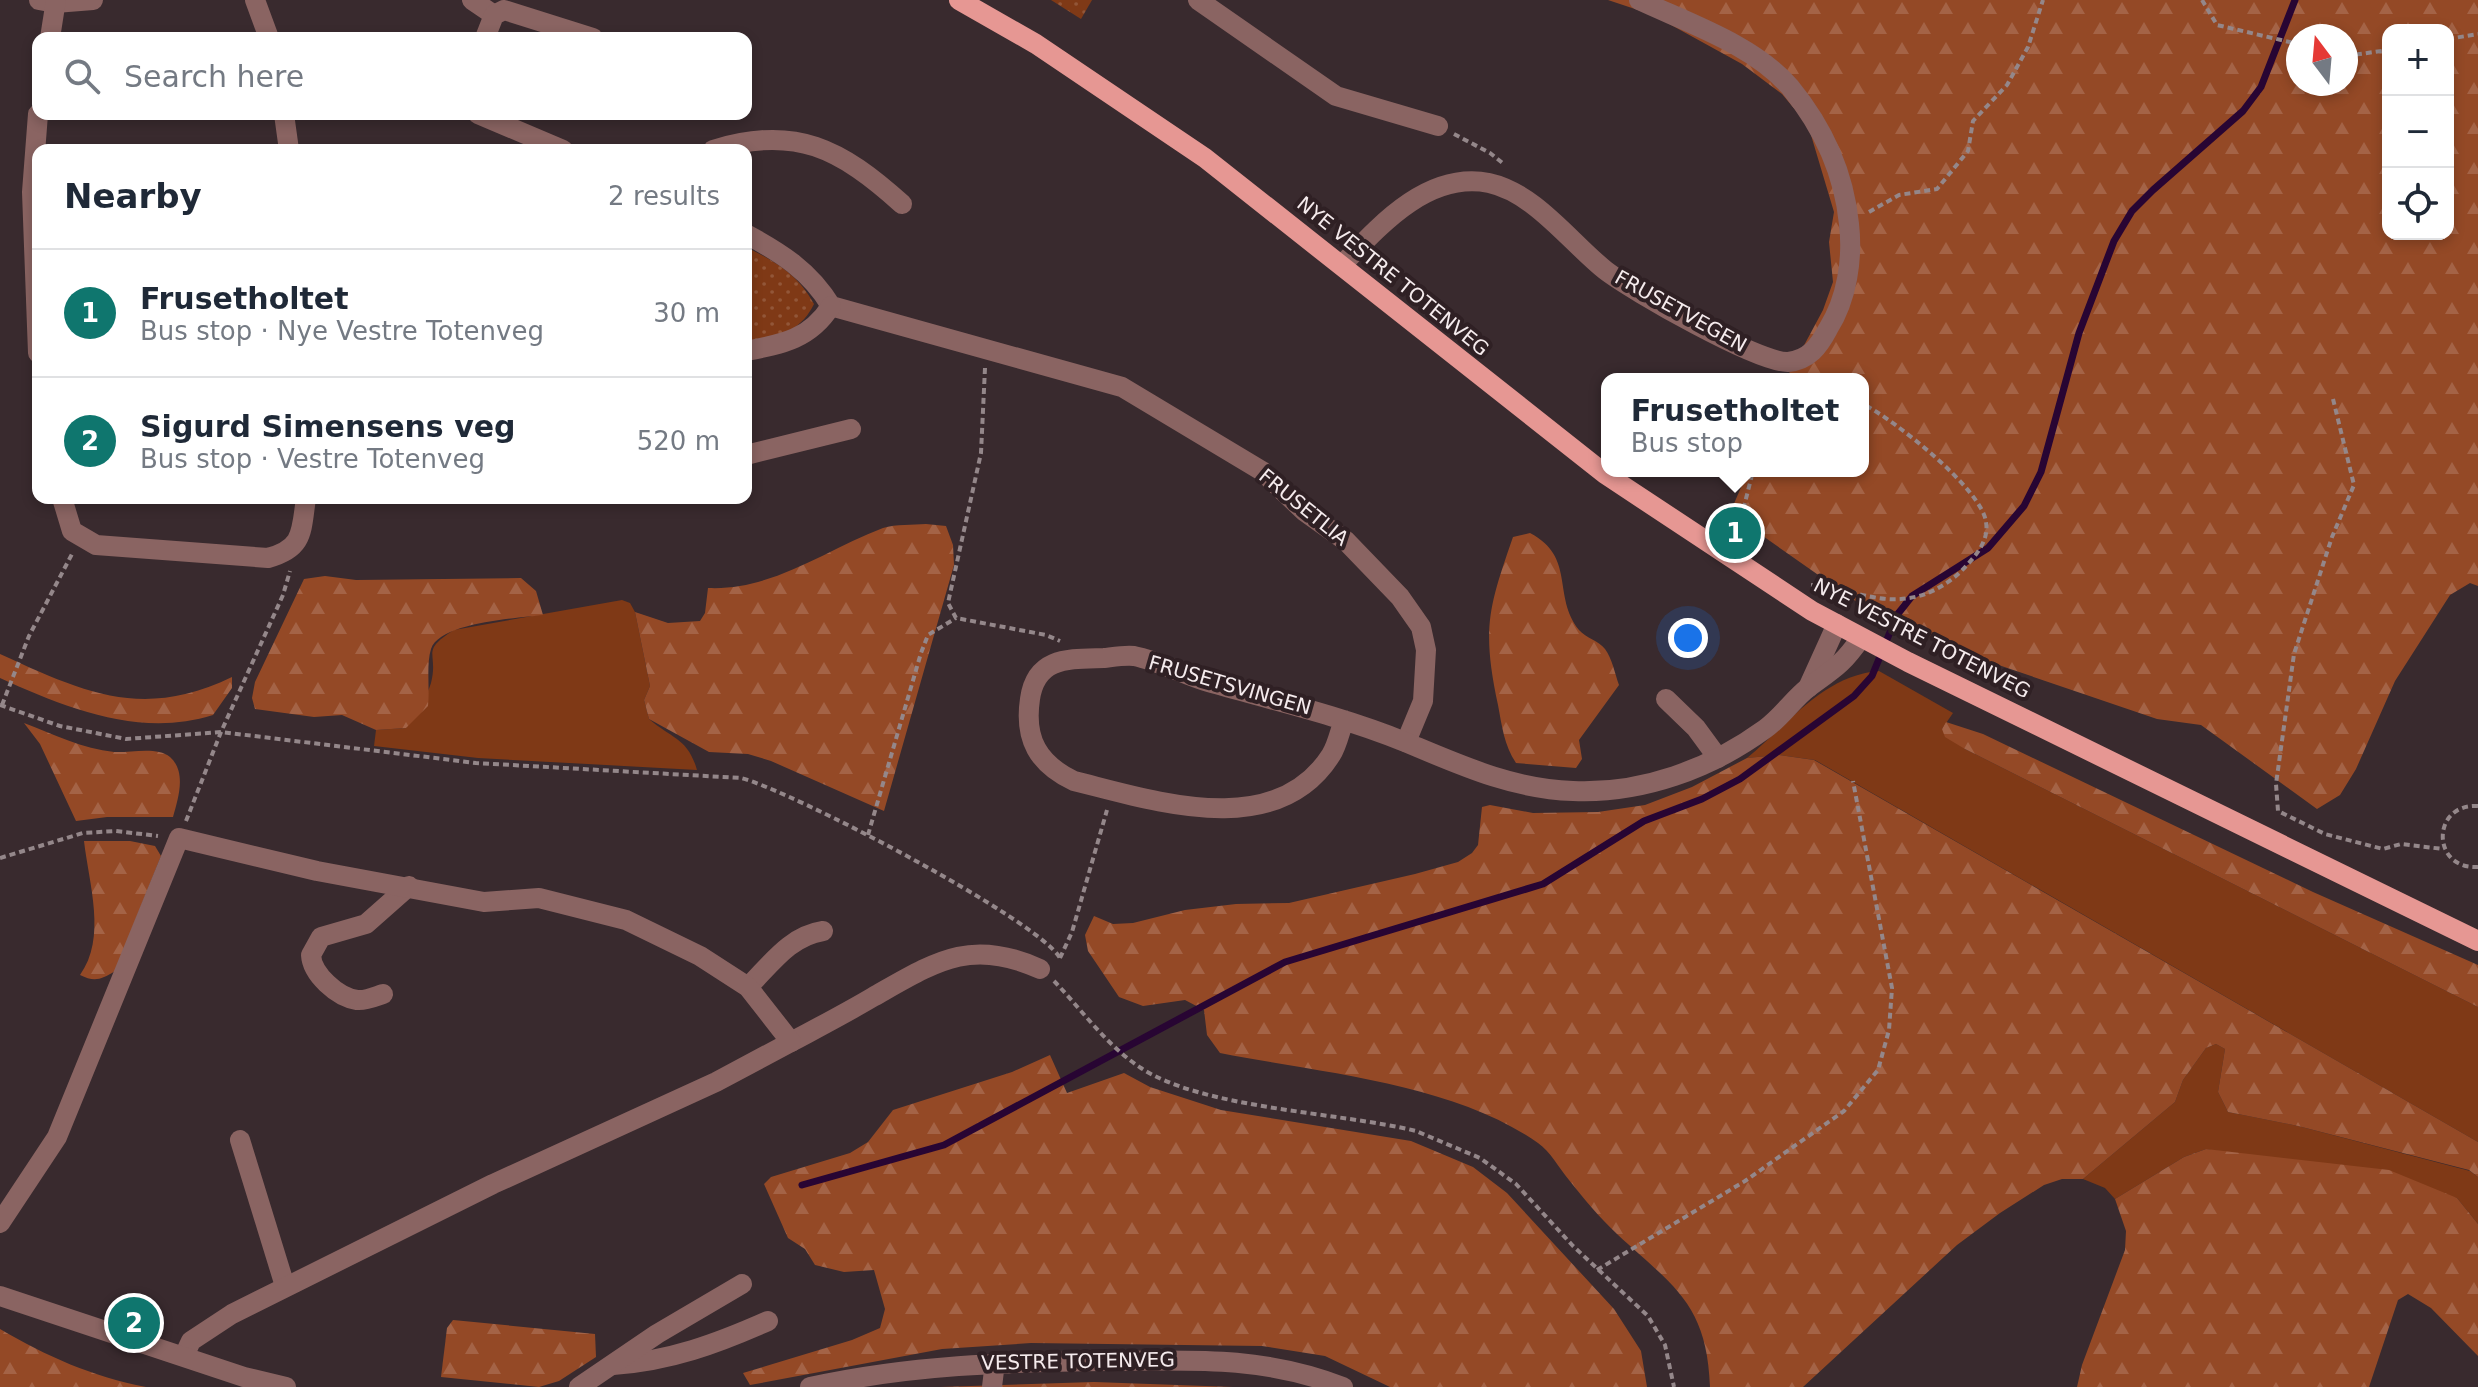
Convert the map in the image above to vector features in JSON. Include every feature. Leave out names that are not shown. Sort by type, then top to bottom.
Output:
[{"type":"main road","name":"NYE VESTRE TOTENVEG","points":[[959,0],[1036,44],[1205,158],[1601,471]]},
{"type":"main road","name":"NYE VESTRE TOTENVEG","points":[[1609,477],[1727,556],[1861,638],[2478,941]]},
{"type":"street","points":[[50,32],[50,1],[93,0]]},
{"type":"street","points":[[255,0],[267,32]]},
{"type":"street","points":[[472,0],[494,15]]},
{"type":"street","points":[[1198,0],[1336,96],[1438,126]]},
{"type":"street","points":[[1639,0],[1755,58],[1784,80],[1820,127],[1842,188],[1849,223]]},
{"type":"street","points":[[487,32],[494,15],[504,10],[574,32]]},
{"type":"street","points":[[36,144],[38,120]]},
{"type":"street","points":[[285,120],[288,144]]},
{"type":"street","points":[[492,120],[549,144]]},
{"type":"street","points":[[740,144],[763,139],[806,141],[828,149],[874,179],[902,204]]},
{"type":"street","name":"FRUSETVEGEN","points":[[1342,265],[1378,227],[1414,199],[1448,186],[1487,183],[1519,197],[1606,270],[1663,306],[1773,360],[1789,362],[1805,357],[1817,348],[1836,316],[1847,281],[1849,223]]},
{"type":"street","points":[[752,238],[794,262],[818,285],[831,306],[819,324],[803,337],[752,350]]},
{"type":"street","name":"FRUSETLIA","points":[[831,306],[1122,387],[1262,471],[1304,511],[1346,541],[1400,597],[1421,627],[1426,650],[1423,701],[1406,742]]},
{"type":"street","points":[[752,454],[851,429]]},
{"type":"street","points":[[64,504],[72,531],[86,542],[125,549],[268,558],[286,553],[299,541],[305,504]]},
{"type":"street","points":[[1808,688],[1837,624]]},
{"type":"street","points":[[1808,688],[1842,665],[1861,638]]},
{"type":"street","name":"FRUSETSVINGEN","points":[[1344,720],[1332,755],[1288,798],[1229,810],[1112,790],[1061,774],[1034,750],[1028,728],[1030,696],[1040,673],[1065,657],[1133,656],[1185,675],[1310,707],[1406,742],[1441,760],[1484,774],[1540,789],[1614,790],[1656,782],[1718,758],[1765,729],[1808,688]]},
{"type":"street","points":[[1666,699],[1696,728],[1718,758]]},
{"type":"street","points":[[0,1223],[57,1137],[179,838],[317,871],[484,902],[539,898],[626,920],[700,956],[748,987],[791,1042]]},
{"type":"street","points":[[383,994],[366,1000],[347,997],[318,975],[311,955],[321,937],[366,924],[409,886]]},
{"type":"street","points":[[748,987],[791,943],[807,933],[823,931]]},
{"type":"street","points":[[184,1356],[191,1341],[206,1328],[285,1286],[493,1184],[716,1082],[928,965],[953,956],[979,952],[1003,954],[1046,974]]},
{"type":"street","points":[[240,1140],[285,1286]]},
{"type":"street","points":[[579,1387],[609,1365],[742,1284]]},
{"type":"street","points":[[0,1296],[286,1387]]},
{"type":"street","points":[[609,1365],[648,1362],[697,1351],[768,1321]]},
{"type":"street","name":"VESTRE TOTENVEG","points":[[810,1387],[890,1371],[995,1362],[1224,1360],[1301,1371],[1343,1387]]},
{"type":"street","points":[[992,1387],[995,1362]]},
{"type":"path","points":[[1849,223],[1899,195],[1937,189],[1968,151],[1973,121],[2007,85],[2021,60],[2043,0]]},
{"type":"path","points":[[2202,0],[2217,25],[2286,41]]},
{"type":"path","points":[[2454,38],[2478,34]]},
{"type":"path","points":[[2358,54],[2382,51]]},
{"type":"path","points":[[1438,126],[1490,153],[1508,167]]},
{"type":"path","points":[[956,618],[948,603],[981,453],[987,348]]},
{"type":"path","points":[[2333,399],[2354,485],[2332,537],[2294,654],[2276,784],[2278,811],[2325,834],[2383,849],[2401,844],[2443,849]]},
{"type":"path","points":[[1790,596],[1799,584],[1885,598],[1910,598],[1941,587],[1958,574],[1984,541],[1986,521],[1975,499],[1915,440],[1869,408]]},
{"type":"path","points":[[1727,556],[1738,535],[1752,477]]},
{"type":"path","points":[[86,542],[66,561],[29,636],[1,706],[60,726],[126,739],[221,732],[476,763],[741,778],[768,786],[868,835],[1022,924],[1047,941],[1060,958],[1072,932],[1112,790]]},
{"type":"path","points":[[0,858],[101,830],[179,838],[221,732],[289,581],[286,553]]},
{"type":"path","points":[[868,835],[928,635],[956,618],[1046,635],[1099,658]]},
{"type":"path","points":[[1597,1270],[1745,1181],[1844,1111],[1878,1070],[1889,1030],[1892,988],[1853,781]]},
{"type":"path","points":[[2478,806],[2460,808],[2445,821],[2442,830],[2443,849],[2456,864],[2478,867]]},
{"type":"path","points":[[1046,974],[1124,1055],[1141,1068],[1183,1088],[1388,1124],[1449,1142],[1480,1158],[1516,1184],[1657,1328],[1668,1355],[1674,1387]]},
{"type":"shaded area","points":[[1051,0],[1092,0],[1081,19]]},
{"type":"shaded area","points":[[752,250],[787,271],[814,304],[802,322],[777,337],[752,343]]},
{"type":"shaded area","points":[[622,600],[630,603],[635,612],[650,686],[644,700],[649,719],[684,745],[697,770],[478,758],[374,746],[376,730],[406,728],[431,683],[433,648],[454,630]]},
{"type":"shaded area","points":[[1879,671],[1953,713],[1942,729],[1965,749],[2478,1007],[2478,1142],[1815,760],[1779,755],[1747,758],[1824,692],[1859,675]]},
{"type":"shaded area","points":[[2216,1044],[2225,1049],[2218,1092],[2228,1112],[2298,1126],[2470,1171],[2478,1177],[2478,1224],[2457,1198],[2206,1149],[2184,1157],[2115,1199],[2105,1188],[2083,1179],[2175,1102],[2183,1080],[2206,1048]]},
{"type":"green space","points":[[1608,0],[2478,0],[2478,586],[2470,583],[2450,595],[2395,681],[2356,769],[2340,795],[2317,809],[2201,725],[2157,719],[1975,657],[1864,607],[1730,513],[1745,477],[1869,477],[1869,373],[1789,373],[1823,310],[1833,282],[1829,242],[1834,212],[1808,125],[1782,94],[1742,64],[1653,15]]},
{"type":"green space","points":[[926,524],[946,526],[953,545],[954,565],[884,811],[771,761],[748,754],[709,752],[649,719],[644,700],[650,686],[635,612],[668,623],[700,621],[705,613],[708,588],[732,587],[776,576],[883,528]]},
{"type":"green space","points":[[1530,533],[1553,554],[1559,565],[1571,617],[1582,633],[1605,649],[1619,685],[1579,740],[1582,759],[1576,768],[1516,763],[1506,742],[1501,720],[1490,657],[1490,620],[1513,537]]},
{"type":"green space","points":[[325,576],[356,580],[521,578],[536,591],[543,615],[464,627],[437,640],[430,655],[428,706],[406,728],[376,730],[342,715],[314,717],[255,709],[252,698],[255,682],[304,579]]},
{"type":"green space","points":[[0,654],[87,690],[114,696],[142,699],[170,697],[200,690],[232,677],[232,688],[213,715],[186,721],[131,721],[77,709],[0,678]]},
{"type":"green space","points":[[1946,722],[1983,734],[2313,892],[2478,965],[2478,1007],[1965,749],[1945,737],[1942,729]]},
{"type":"green space","points":[[24,723],[91,748],[114,752],[151,751],[170,757],[180,778],[173,817],[107,817],[76,821],[40,744]]},
{"type":"green space","points":[[1779,755],[1814,760],[2478,1142],[2478,1177],[2469,1170],[2298,1126],[2228,1112],[2218,1092],[2225,1049],[2216,1044],[2206,1048],[2183,1080],[2175,1102],[2083,1179],[2062,1179],[2044,1185],[2000,1213],[1957,1245],[1803,1387],[1710,1387],[1702,1335],[1683,1298],[1604,1221],[1538,1143],[1467,1106],[1427,1093],[1343,1074],[1220,1053],[1207,1035],[1204,1010],[1185,1000],[1143,1006],[1119,997],[1088,951],[1085,935],[1094,916],[1113,924],[1133,923],[1185,910],[1236,904],[1289,903],[1415,874],[1458,862],[1472,853],[1478,845],[1482,807],[1490,805],[1533,813],[1598,812],[1645,805],[1692,787],[1747,758]]},
{"type":"green space","points":[[84,841],[130,841],[155,846],[161,856],[115,971],[98,979],[80,975],[93,944],[94,928]]},
{"type":"green space","points":[[1050,1055],[1067,1093],[1124,1073],[1150,1087],[1221,1110],[1411,1141],[1473,1167],[1507,1193],[1614,1309],[1641,1351],[1647,1387],[1390,1387],[1325,1356],[1262,1346],[1031,1343],[942,1349],[750,1385],[743,1373],[852,1340],[880,1328],[885,1309],[874,1270],[844,1272],[815,1265],[805,1249],[788,1238],[764,1184],[771,1177],[850,1153],[868,1142],[893,1110],[1012,1072]]},
{"type":"green space","points":[[2206,1149],[2389,1170],[2457,1198],[2478,1224],[2478,1356],[2431,1308],[2408,1294],[2398,1300],[2369,1387],[2077,1387],[2082,1365],[2125,1250],[2126,1231],[2115,1199],[2184,1157]]},
{"type":"green space","points":[[453,1320],[595,1334],[596,1357],[559,1381],[539,1387],[441,1377],[447,1328]]},
{"type":"green space","points":[[0,1329],[70,1364],[107,1378],[146,1387],[0,1387]]},
{"type":"green space","points":[[1094,1382],[1233,1387],[940,1387]]},
{"type":"waterway","points":[[802,1185],[944,1145],[1285,962],[1543,884],[1644,821],[1702,799],[1740,779],[1854,696],[1872,676],[1897,615],[1912,596],[1988,548],[2024,506],[2041,472],[2079,333],[2114,241],[2132,211],[2243,111],[2261,87],[2295,0]]},
{"type":"place","name":"Frusetholtet","points":[[1735,533]]},
{"type":"place","name":"Sigurd Simensens veg","points":[[134,1323]]}]
